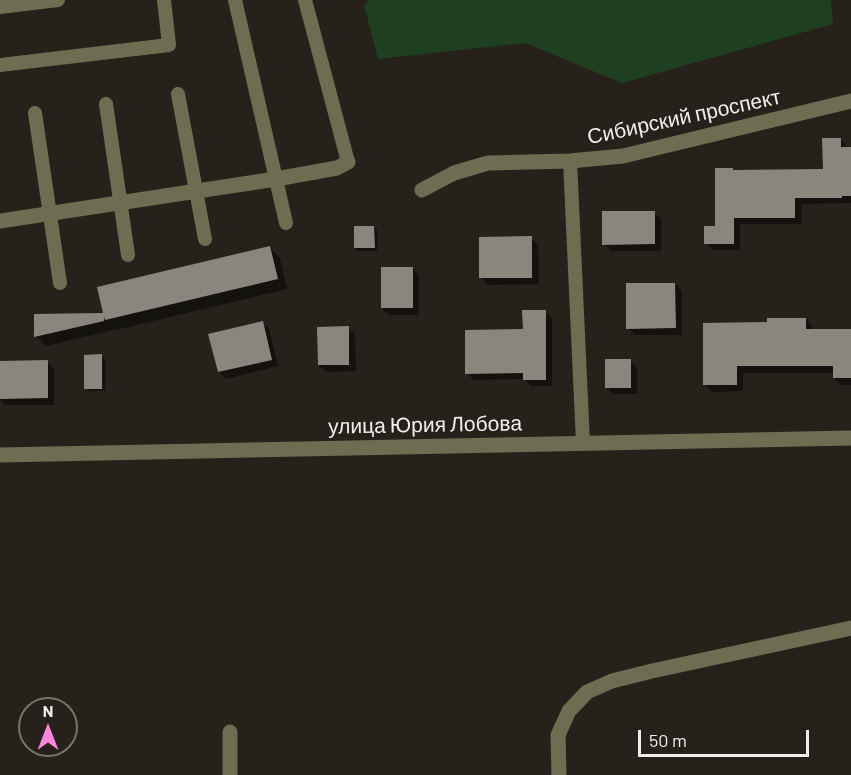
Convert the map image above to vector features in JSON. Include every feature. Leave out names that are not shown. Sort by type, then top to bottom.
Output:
[{"type":"street","name":"Сибирский проспект","points":[[422,190],[454,172],[488,164],[570,161],[623,156],[851,101]]},
{"type":"street","points":[[0,221],[276,179],[337,168],[348,162]]},
{"type":"street","name":"улица Юрия Лобова","points":[[0,455],[851,438]]},
{"type":"street","points":[[560,775],[558,735],[569,711],[587,692],[612,681],[851,628]]},
{"type":"street","points":[[230,732],[230,775]]},
{"type":"lane","points":[[0,7],[58,0]]},
{"type":"lane","points":[[0,65],[169,45],[164,0]]},
{"type":"lane","points":[[235,0],[286,223]]},
{"type":"lane","points":[[305,0],[348,162]]},
{"type":"lane","points":[[178,94],[205,239]]},
{"type":"lane","points":[[106,104],[128,255]]},
{"type":"lane","points":[[34,113],[60,283]]},
{"type":"lane","points":[[570,161],[583,443]]},
{"type":"green space","points":[[370,0],[831,0],[833,24],[622,83],[525,43],[378,59],[364,5]]},
{"type":"building","points":[[822,138],[841,138],[841,147],[851,147],[851,196],[795,198],[795,218],[734,218],[734,244],[704,244],[704,226],[715,226],[715,168],[733,168],[733,170],[823,169]]},
{"type":"building","points":[[602,211],[655,211],[655,244],[602,245]]},
{"type":"building","points":[[354,226],[374,226],[375,248],[354,248]]},
{"type":"building","points":[[532,236],[532,278],[479,278],[479,237]]},
{"type":"building","points":[[270,246],[278,279],[105,320],[104,317],[104,321],[34,337],[34,314],[103,313],[97,287]]},
{"type":"building","points":[[381,267],[413,267],[413,308],[381,308]]},
{"type":"building","points":[[626,283],[675,283],[676,328],[626,329]]},
{"type":"building","points":[[522,310],[546,310],[546,380],[523,380],[523,373],[465,374],[465,330],[523,329]]},
{"type":"building","points":[[767,318],[806,318],[806,329],[851,329],[851,378],[833,378],[833,366],[737,366],[737,385],[703,385],[703,323],[767,322]]},
{"type":"building","points":[[263,321],[272,360],[218,372],[208,334]]},
{"type":"building","points":[[349,326],[349,365],[318,365],[317,327]]},
{"type":"building","points":[[102,354],[102,389],[84,389],[84,355]]},
{"type":"building","points":[[605,359],[631,359],[631,388],[605,388]]},
{"type":"building","points":[[48,360],[48,398],[0,399],[0,361]]}]
